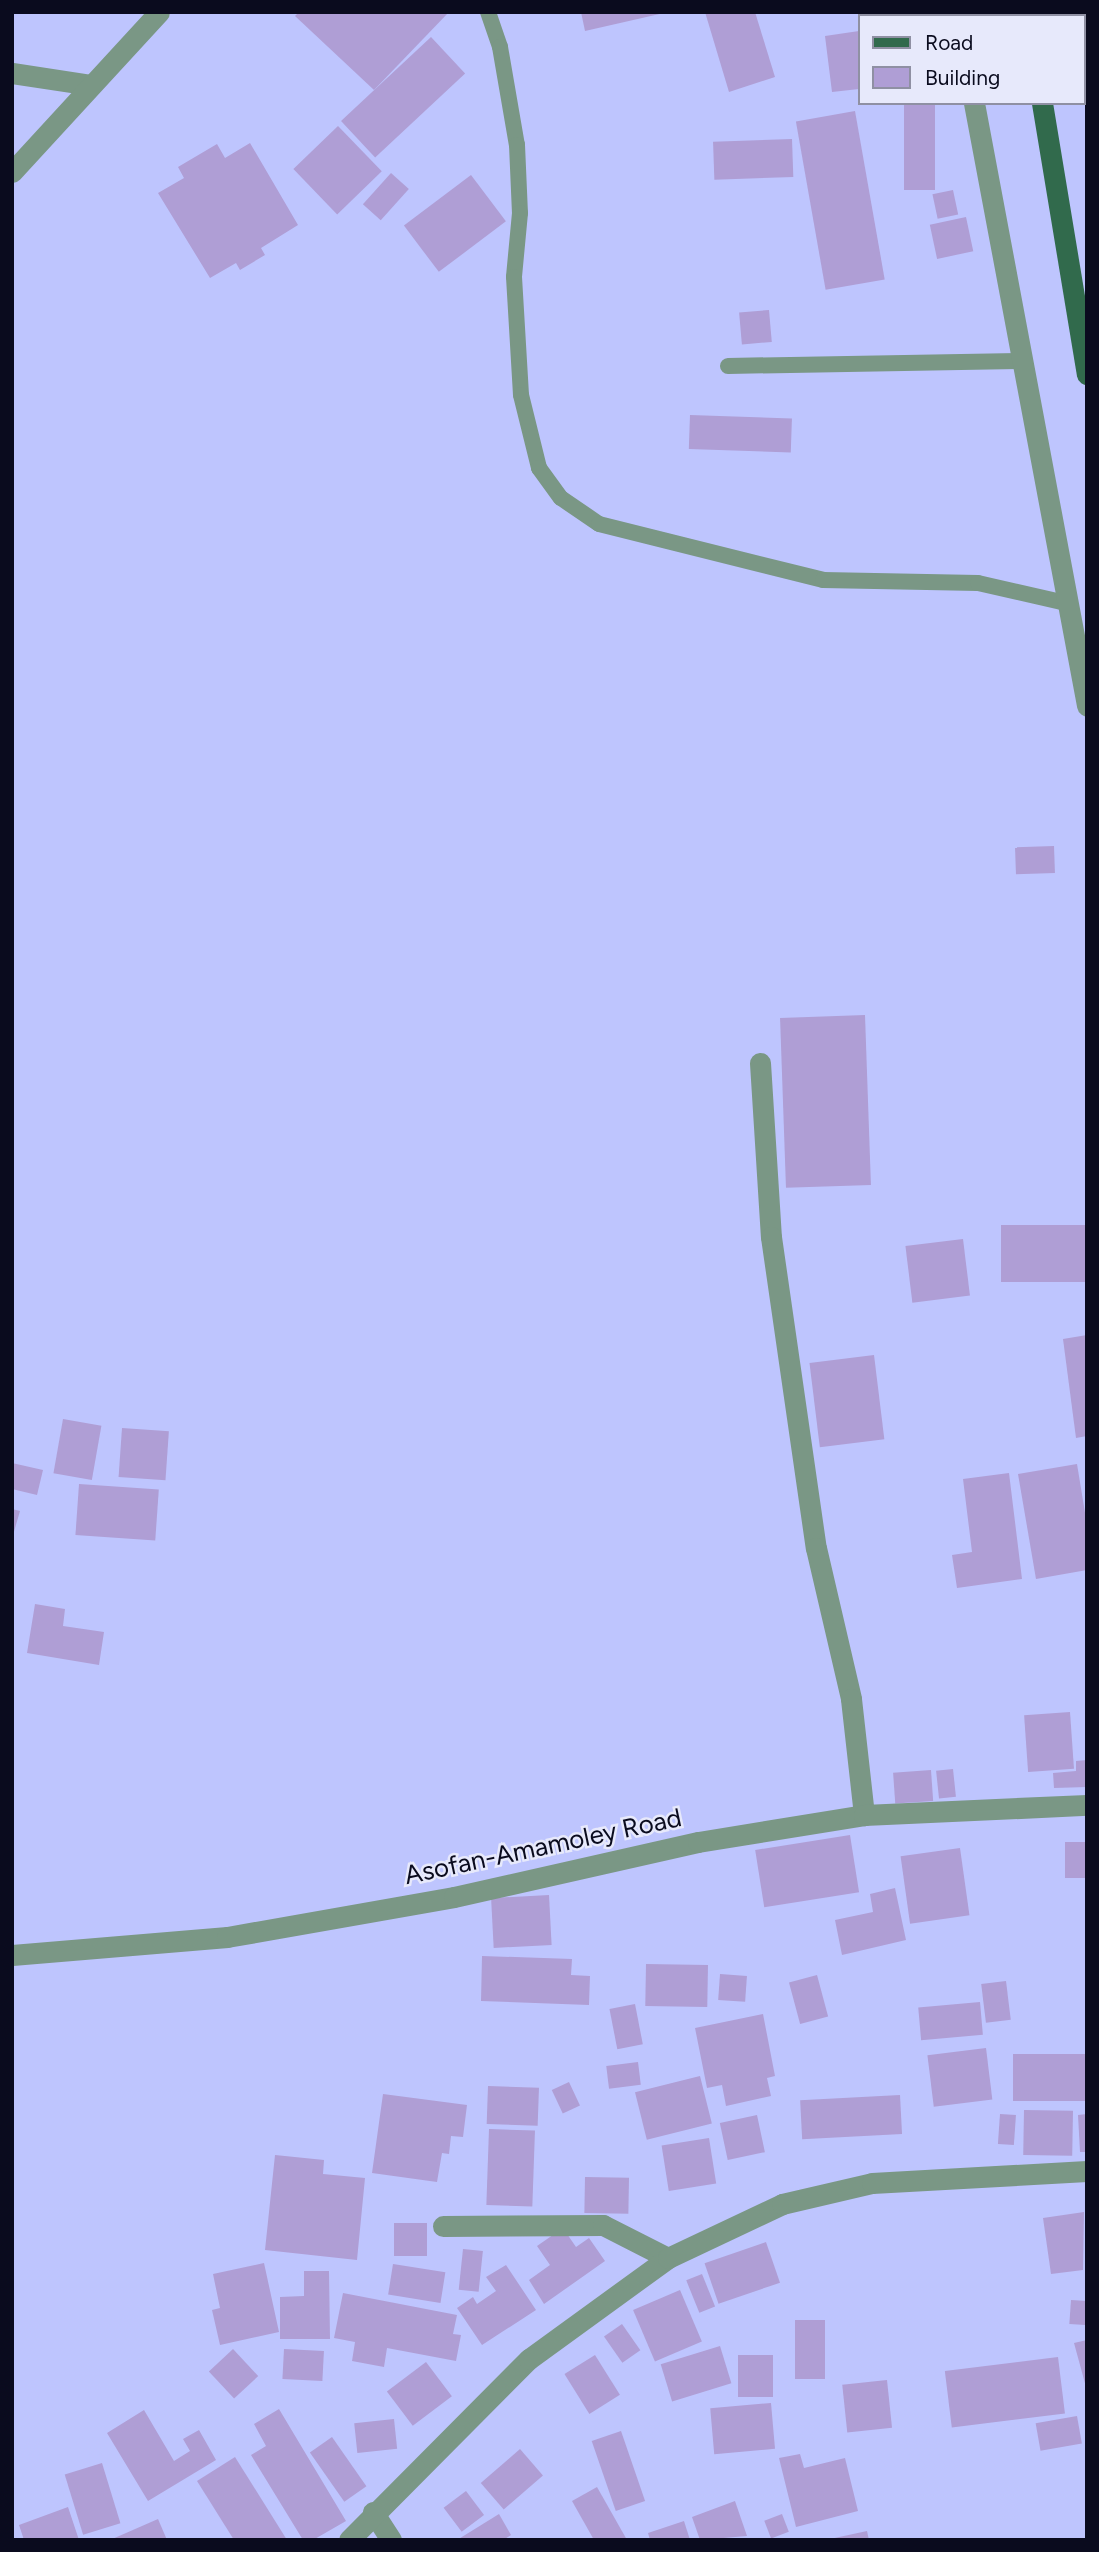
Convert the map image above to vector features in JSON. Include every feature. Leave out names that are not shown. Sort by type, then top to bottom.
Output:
[{"type":"main road","points":[[1042,105],[1087,374]]},
{"type":"street","points":[[12,172],[159,12]]},
{"type":"street","points":[[12,73],[90,85]]},
{"type":"street","points":[[974,105],[1020,361],[1087,705]]},
{"type":"street","points":[[760,1063],[771,1237],[816,1548],[851,1699],[864,1815]]},
{"type":"street","name":"Asofan-Amamoley Road","points":[[12,1955],[227,1937],[454,1897],[698,1842],[864,1815],[1087,1805]]},
{"type":"street","points":[[349,2540],[373,2512],[530,2358],[668,2258],[782,2204],[872,2183],[1087,2171]]},
{"type":"street","points":[[443,2226],[603,2225],[668,2258]]},
{"type":"street","points":[[373,2512],[391,2540]]},
{"type":"lane","points":[[488,12],[500,47],[517,145],[520,213],[514,277],[521,395],[539,468],[561,498],[599,524],[823,580],[978,583],[1066,603]]},
{"type":"lane","points":[[728,366],[1020,361]]},
{"type":"building","points":[[299,12],[449,12],[374,90],[295,16]]},
{"type":"building","points":[[581,12],[664,12],[664,13],[585,31]]},
{"type":"building","points":[[705,12],[755,12],[775,77],[729,92]]},
{"type":"building","points":[[866,12],[915,12],[915,14]]},
{"type":"building","points":[[858,31],[858,89],[832,92],[825,36]]},
{"type":"building","points":[[431,37],[465,74],[375,157],[341,121]]},
{"type":"building","points":[[904,105],[935,105],[935,190],[904,190]]},
{"type":"building","points":[[855,111],[885,279],[826,290],[796,121]]},
{"type":"building","points":[[338,126],[382,171],[337,214],[293,169]]},
{"type":"building","points":[[792,139],[793,177],[714,180],[713,142]]},
{"type":"building","points":[[250,143],[298,225],[261,248],[265,255],[240,270],[236,263],[210,278],[158,193],[184,178],[178,167],[217,144],[225,158]]},
{"type":"building","points":[[391,173],[409,189],[381,220],[363,204]]},
{"type":"building","points":[[471,175],[506,221],[439,272],[404,226]]},
{"type":"building","points":[[953,190],[958,214],[938,219],[932,194]]},
{"type":"building","points":[[966,217],[973,251],[937,259],[930,225]]},
{"type":"building","points":[[769,310],[772,342],[742,344],[739,313]]},
{"type":"building","points":[[690,415],[792,419],[791,453],[689,449]]},
{"type":"building","points":[[1054,846],[1055,873],[1016,874],[1015,847]]},
{"type":"building","points":[[865,1015],[871,1185],[786,1188],[780,1018]]},
{"type":"building","points":[[1001,1225],[1087,1225],[1087,1282],[1001,1282]]},
{"type":"building","points":[[963,1239],[970,1296],[912,1303],[905,1246]]},
{"type":"building","points":[[1087,1335],[1087,1436],[1076,1438],[1063,1339]]},
{"type":"building","points":[[874,1355],[884,1439],[820,1447],[809,1363]]},
{"type":"building","points":[[63,1419],[101,1426],[92,1480],[53,1473]]},
{"type":"building","points":[[122,1428],[169,1431],[165,1480],[119,1477]]},
{"type":"building","points":[[12,1463],[43,1470],[37,1495],[12,1489]]},
{"type":"building","points":[[1077,1464],[1087,1525],[1087,1570],[1036,1579],[1018,1474]]},
{"type":"building","points":[[1009,1473],[1022,1579],[957,1588],[952,1555],[972,1552],[963,1479]]},
{"type":"building","points":[[79,1484],[159,1490],[155,1540],[75,1535]]},
{"type":"building","points":[[12,1509],[20,1511],[13,1535],[12,1534]]},
{"type":"building","points":[[35,1604],[65,1609],[63,1626],[104,1632],[99,1665],[27,1653]]},
{"type":"building","points":[[1070,1712],[1074,1769],[1028,1772],[1024,1715]]},
{"type":"building","points":[[1087,1760],[1087,1787],[1054,1788],[1053,1773],[1076,1771],[1076,1761]]},
{"type":"building","points":[[953,1769],[956,1797],[939,1799],[936,1771]]},
{"type":"building","points":[[931,1770],[933,1801],[895,1804],[893,1773]]},
{"type":"building","points":[[850,1835],[859,1892],[764,1907],[755,1850]]},
{"type":"building","points":[[1065,1842],[1087,1842],[1087,1878],[1065,1878]]},
{"type":"building","points":[[960,1848],[969,1915],[910,1924],[901,1856]]},
{"type":"building","points":[[895,1888],[906,1940],[842,1955],[835,1920],[873,1912],[870,1894]]},
{"type":"building","points":[[549,1895],[552,1945],[494,1948],[491,1898]]},
{"type":"building","points":[[482,1956],[572,1959],[571,1975],[590,1976],[589,2005],[481,2001]]},
{"type":"building","points":[[646,1964],[708,1965],[707,2007],[645,2006]]},
{"type":"building","points":[[720,1974],[747,1976],[745,2002],[718,2000]]},
{"type":"building","points":[[817,1975],[828,2017],[800,2024],[789,1983]]},
{"type":"building","points":[[1006,1981],[1011,2020],[986,2023],[981,1984]]},
{"type":"building","points":[[980,2002],[983,2035],[921,2040],[918,2007]]},
{"type":"building","points":[[635,2004],[643,2044],[617,2049],[609,2009]]},
{"type":"building","points":[[763,2014],[775,2076],[767,2078],[771,2096],[726,2106],[722,2085],[707,2088],[695,2028]]},
{"type":"building","points":[[986,2048],[992,2100],[934,2107],[927,2055]]},
{"type":"building","points":[[1013,2054],[1087,2054],[1087,2101],[1013,2101]]},
{"type":"building","points":[[638,2062],[641,2085],[609,2089],[606,2066]]},
{"type":"building","points":[[700,2076],[712,2124],[647,2140],[635,2092]]},
{"type":"building","points":[[569,2082],[580,2106],[563,2114],[552,2090]]},
{"type":"building","points":[[488,2086],[539,2088],[538,2126],[487,2124]]},
{"type":"building","points":[[383,2094],[467,2105],[463,2137],[451,2136],[449,2154],[442,2153],[437,2182],[372,2173]]},
{"type":"building","points":[[900,2095],[902,2134],[802,2139],[800,2100]]},
{"type":"building","points":[[1024,2110],[1073,2111],[1072,2156],[1023,2155]]},
{"type":"building","points":[[1000,2114],[1016,2115],[1014,2145],[998,2144]]},
{"type":"building","points":[[1087,2114],[1087,2152],[1080,2152],[1078,2115]]},
{"type":"building","points":[[757,2115],[765,2152],[728,2160],[720,2123]]},
{"type":"building","points":[[489,2129],[535,2131],[532,2207],[486,2205]]},
{"type":"building","points":[[709,2138],[716,2183],[669,2191],[662,2146]]},
{"type":"building","points":[[275,2155],[324,2160],[323,2174],[365,2178],[357,2260],[265,2250]]},
{"type":"building","points":[[585,2177],[629,2178],[628,2214],[584,2213]]},
{"type":"building","points":[[1084,2212],[1083,2270],[1051,2274],[1043,2218]]},
{"type":"building","points":[[394,2223],[427,2223],[427,2256],[394,2256]]},
{"type":"building","points":[[563,2228],[576,2247],[589,2238],[605,2261],[544,2304],[529,2280],[550,2265],[537,2246]]},
{"type":"building","points":[[766,2242],[780,2283],[719,2304],[705,2263]]},
{"type":"building","points":[[463,2249],[483,2251],[479,2292],[459,2290]]},
{"type":"building","points":[[264,2263],[279,2332],[220,2345],[212,2310],[220,2308],[213,2274]]},
{"type":"building","points":[[393,2264],[445,2272],[440,2303],[388,2295]]},
{"type":"building","points":[[506,2265],[536,2310],[482,2345],[457,2308],[473,2297],[477,2304],[496,2291],[486,2277]]},
{"type":"building","points":[[304,2271],[329,2271],[330,2339],[280,2339],[280,2297],[304,2296]]},
{"type":"building","points":[[702,2274],[715,2306],[699,2313],[686,2280]]},
{"type":"building","points":[[680,2290],[702,2342],[655,2361],[633,2310]]},
{"type":"building","points":[[343,2293],[457,2315],[453,2334],[461,2335],[456,2361],[387,2348],[384,2367],[352,2361],[355,2342],[334,2338]]},
{"type":"building","points":[[1071,2300],[1087,2301],[1085,2325],[1069,2324]]},
{"type":"building","points":[[795,2320],[825,2320],[825,2379],[795,2379]]},
{"type":"building","points":[[622,2324],[640,2350],[622,2363],[604,2337]]},
{"type":"building","points":[[1087,2340],[1087,2387],[1086,2387],[1074,2343]]},
{"type":"building","points":[[720,2346],[731,2383],[672,2401],[661,2364]]},
{"type":"building","points":[[233,2349],[258,2376],[234,2399],[209,2372]]},
{"type":"building","points":[[284,2349],[324,2351],[322,2381],[282,2379]]},
{"type":"building","points":[[595,2355],[620,2395],[589,2414],[564,2374]]},
{"type":"building","points":[[738,2355],[773,2355],[773,2397],[738,2397]]},
{"type":"building","points":[[1058,2357],[1065,2414],[952,2427],[945,2371]]},
{"type":"building","points":[[426,2362],[452,2396],[413,2426],[387,2391]]},
{"type":"building","points":[[887,2380],[892,2428],[847,2432],[842,2385]]},
{"type":"building","points":[[771,2403],[775,2449],[714,2454],[710,2408]]},
{"type":"building","points":[[279,2409],[346,2521],[313,2540],[303,2540],[251,2455],[266,2446],[254,2424]]},
{"type":"building","points":[[144,2410],[174,2461],[190,2451],[183,2439],[199,2430],[216,2460],[148,2501],[107,2433]]},
{"type":"building","points":[[1077,2416],[1082,2444],[1041,2451],[1036,2423]]},
{"type":"building","points":[[394,2419],[397,2449],[357,2453],[354,2423]]},
{"type":"building","points":[[621,2431],[645,2501],[616,2511],[592,2441]]},
{"type":"building","points":[[332,2437],[366,2486],[344,2502],[310,2452]]},
{"type":"building","points":[[520,2449],[543,2475],[504,2510],[481,2483]]},
{"type":"building","points":[[800,2454],[804,2468],[845,2458],[858,2511],[796,2527],[779,2458]]},
{"type":"building","points":[[235,2457],[287,2540],[234,2540],[197,2481]]},
{"type":"building","points":[[102,2463],[120,2523],[83,2535],[65,2474]]},
{"type":"building","points":[[597,2487],[627,2540],[594,2540],[572,2501]]},
{"type":"building","points":[[466,2491],[484,2515],[462,2532],[444,2508]]},
{"type":"building","points":[[735,2501],[747,2536],[700,2540],[692,2517]]},
{"type":"building","points":[[68,2507],[79,2540],[24,2540],[19,2525]]},
{"type":"building","points":[[499,2514],[511,2535],[503,2540],[457,2540]]},
{"type":"building","points":[[782,2514],[789,2532],[771,2539],[764,2521]]},
{"type":"building","points":[[158,2519],[167,2540],[110,2540]]},
{"type":"building","points":[[684,2521],[690,2540],[650,2540],[648,2533]]},
{"type":"building","points":[[867,2531],[869,2540],[830,2540],[830,2539]]}]
